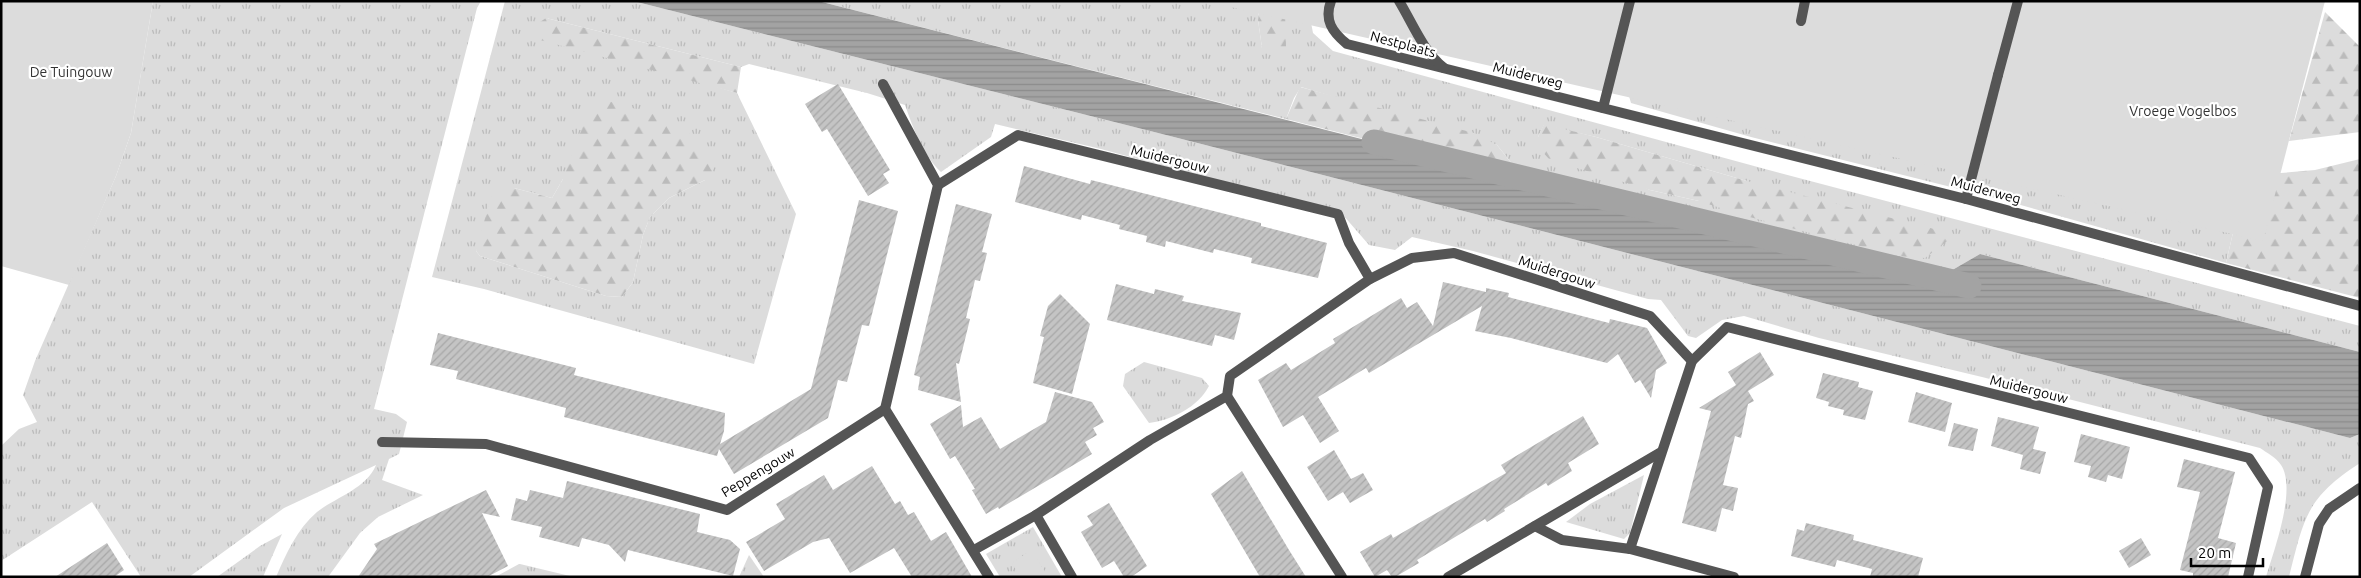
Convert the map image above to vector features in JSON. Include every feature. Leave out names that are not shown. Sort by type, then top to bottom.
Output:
[{"type":"street","name":"Nestplaats","points":[[1331,1],[1328,9],[1330,26],[1335,34],[1347,44],[1447,70]]},
{"type":"street","name":"Nestplaats","points":[[1399,1],[1435,60],[1447,70]]},
{"type":"street","points":[[1603,108],[1630,1]]},
{"type":"street","points":[[1801,22],[1805,1]]},
{"type":"street","points":[[1966,199],[2018,1]]},
{"type":"street","name":"Muiderweg","points":[[1447,70],[1966,199],[2360,306]]},
{"type":"street","points":[[883,84],[938,185],[885,409],[989,577]]},
{"type":"street","name":"Muidergouw","points":[[938,185],[1018,135],[1338,214],[1349,243],[1370,279]]},
{"type":"street","name":"Muidergouw","points":[[1227,396],[1230,376],[1370,279],[1412,258],[1454,253],[1650,316],[1692,361]]},
{"type":"street","name":"Muidergouw","points":[[1630,549],[1692,361],[1727,327],[2249,458],[2268,487],[2248,577]]},
{"type":"street","points":[[974,550],[1036,514],[1150,440],[1227,396],[1342,577]]},
{"type":"street","name":"Peppengouw","points":[[382,442],[486,444],[727,510],[885,409]]},
{"type":"street","points":[[1448,577],[1661,452]]},
{"type":"street","points":[[2305,577],[2319,524],[2328,509],[2360,488]]},
{"type":"street","points":[[1036,514],[1072,577]]},
{"type":"street","points":[[1535,526],[1562,540],[1630,549],[1734,577]]},
{"type":"green space","name":"De Tuingouw","points":[[1,1],[153,1],[131,133],[116,176],[69,285],[1,266]]},
{"type":"green space","points":[[153,1],[481,1],[477,8],[374,409],[396,414],[407,422],[399,454],[389,459],[382,480],[423,495],[378,517],[360,533],[328,577],[276,577],[293,542],[310,519],[317,512],[358,486],[376,465],[284,508],[189,577],[141,577],[92,502],[1,561],[1,446],[19,429],[37,422],[23,395],[35,361],[116,176],[131,133]]},
{"type":"green space","points":[[505,1],[633,1],[1170,136],[2350,438],[2360,434],[2360,463],[2328,487],[2310,511],[2299,539],[2289,577],[2266,577],[2282,520],[2287,489],[2281,465],[2274,457],[2260,448],[1982,377],[1819,338],[1744,316],[1722,320],[1696,338],[1688,336],[1661,300],[1648,299],[1473,251],[1412,237],[1395,250],[1369,245],[1343,215],[1101,149],[995,124],[991,137],[941,172],[924,149],[915,132],[905,105],[867,93],[749,64],[741,67],[546,18],[694,80],[737,93],[796,214],[754,364],[484,289],[432,277]],"holes":[[[563,179],[705,180],[669,198],[650,217],[643,235],[633,282],[622,297],[606,296],[480,256],[476,251],[514,188],[552,198]]]},
{"type":"green space","points":[[818,1],[1260,1],[1258,20],[1262,48],[1285,11],[1309,12],[1313,33],[1333,51],[1765,169],[2360,326],[2360,352],[1980,254],[1935,280],[1854,264],[1525,180],[1497,145],[1301,87],[1294,98],[1286,119]],"holes":[[[1544,125],[1596,137],[1747,181],[1699,201],[1650,190],[1538,137]]]},
{"type":"green space","name":"Vroege Vogelbos","points":[[1204,1],[2325,1],[2263,241]]},
{"type":"green space","points":[[1260,1],[1285,11],[1286,47],[1283,50],[1265,51],[1262,48],[1258,20]]},
{"type":"green space","points":[[2325,12],[2360,47],[2360,132],[2289,141]]},
{"type":"green space","points":[[546,18],[741,67],[737,93],[540,40],[540,22]]},
{"type":"green space","points":[[1624,79],[2238,211],[2226,263],[2003,200],[1751,137],[1631,103]]},
{"type":"green space","points":[[1300,87],[1474,133],[1497,145],[1525,180],[1286,119]]},
{"type":"green space","points":[[598,98],[673,120],[698,141],[715,162],[715,166],[705,180],[669,198],[650,217],[643,235],[633,282],[622,297],[606,296],[480,256],[476,251],[490,200],[497,187],[514,188],[552,198],[563,179],[592,101]]},
{"type":"green space","points":[[1544,124],[1596,137],[1747,181],[1938,230],[1950,239],[1925,258],[1898,256],[1742,215],[1699,201],[1650,190],[1550,160],[1538,147],[1538,137]]},
{"type":"green space","points":[[2177,147],[2281,173],[2315,170],[2360,159],[2360,298],[2226,263],[2238,211]]},
{"type":"green space","points":[[1144,362],[1202,378],[1209,386],[1198,400],[1184,411],[1167,419],[1149,423],[1123,386],[1125,374]]},
{"type":"green space","points":[[1644,475],[1630,533],[1624,539],[1566,522],[1590,504]]},
{"type":"green space","points":[[1033,527],[1062,577],[1000,577],[986,554]]},
{"type":"green space","points":[[282,534],[263,577],[217,577],[260,546]]},
{"type":"green space","points":[[1031,550],[1046,573],[1039,577],[1020,577],[1012,563]]},
{"type":"green space","points":[[749,555],[764,577],[739,577]]},
{"type":"green space","points":[[520,564],[574,577],[495,577]]},
{"type":"shaded area","points":[[633,1],[818,1],[1854,264],[1935,280],[1980,254],[2360,352],[2360,434],[2350,438],[1170,136]]},
{"type":"building","points":[[838,84],[890,170],[883,174],[889,183],[868,196],[827,129],[822,132],[805,104]]},
{"type":"building","points":[[1024,166],[1090,184],[1091,180],[1261,223],[1261,226],[1327,243],[1318,278],[1251,263],[1252,258],[1214,249],[1213,253],[1166,241],[1165,247],[1146,242],[1147,236],[1119,229],[1120,225],[1082,215],[1081,220],[1015,202]]},
{"type":"building","points":[[859,200],[898,211],[869,326],[862,325],[847,382],[838,380],[828,418],[734,474],[719,449],[717,456],[564,417],[566,408],[456,379],[458,371],[430,365],[438,333],[576,368],[574,375],[725,413],[724,431],[720,444],[811,389]]},
{"type":"building","points":[[956,204],[992,214],[982,252],[987,253],[980,281],[975,280],[966,318],[970,319],[959,364],[956,363],[961,402],[918,390],[920,377],[914,375]]},
{"type":"building","points":[[1443,282],[1486,292],[1486,288],[1509,293],[1508,297],[1609,323],[1610,319],[1647,328],[1667,363],[1656,370],[1651,398],[1640,380],[1635,383],[1618,354],[1607,363],[1511,338],[1475,331],[1482,306],[1369,373],[1366,368],[1318,397],[1339,431],[1320,443],[1303,415],[1283,427],[1258,380],[1286,363],[1291,370],[1335,343],[1333,339],[1401,298],[1407,308],[1417,302],[1433,326]]},
{"type":"building","points":[[1116,284],[1154,294],[1155,289],[1184,296],[1182,301],[1241,313],[1234,340],[1215,335],[1212,346],[1107,320]]},
{"type":"building","points":[[1060,294],[1090,324],[1072,394],[1033,383],[1044,337],[1040,336],[1048,306]]},
{"type":"building","points":[[1760,352],[1774,375],[1748,391],[1754,401],[1748,404],[1741,438],[1735,436],[1723,485],[1738,488],[1733,511],[1722,508],[1716,532],[1682,523],[1711,411],[1699,408],[1736,385],[1728,372]]},
{"type":"building","points":[[1823,373],[1859,382],[1858,387],[1873,391],[1865,420],[1843,415],[1844,410],[1828,406],[1829,402],[1816,398]]},
{"type":"building","points":[[1055,392],[1092,402],[1104,422],[1093,428],[1097,435],[1085,442],[1092,454],[999,509],[998,507],[986,514],[972,490],[975,489],[955,456],[950,459],[930,424],[961,405],[963,427],[981,417],[1000,449],[1046,422]]},
{"type":"building","points":[[1916,392],[1952,403],[1945,432],[1908,422]]},
{"type":"building","points":[[1583,416],[1599,444],[1568,463],[1572,471],[1548,486],[1546,483],[1487,522],[1485,519],[1417,560],[1419,563],[1395,577],[1392,577],[1387,570],[1375,577],[1360,552],[1391,534],[1393,538],[1506,473],[1501,465]]},
{"type":"building","points":[[1998,417],[2039,427],[2033,449],[2046,452],[2040,474],[2020,469],[2023,455],[1991,446]]},
{"type":"building","points":[[1954,423],[1978,429],[1973,451],[1948,446]]},
{"type":"building","points":[[2081,434],[2130,447],[2122,479],[2108,475],[2106,482],[2088,477],[2091,466],[2074,462]]},
{"type":"building","points":[[1334,450],[1351,479],[1363,473],[1373,490],[1350,503],[1343,492],[1328,501],[1307,467]]},
{"type":"building","points":[[2184,459],[2235,472],[2218,538],[2236,543],[2228,577],[2193,577],[2193,573],[2180,570],[2200,492],[2177,487]]},
{"type":"building","points":[[872,466],[895,504],[900,501],[908,515],[914,512],[931,541],[946,532],[972,577],[912,577],[894,548],[850,573],[829,538],[813,542],[764,571],[746,542],[785,519],[776,504],[824,475],[833,490]]},
{"type":"building","points":[[1242,471],[1306,577],[1260,577],[1211,494]]},
{"type":"building","points":[[567,481],[700,514],[697,532],[730,540],[740,549],[733,576],[628,550],[625,562],[609,545],[582,538],[579,547],[539,537],[542,527],[511,520],[516,498],[527,501],[530,490],[563,498]]},
{"type":"building","points":[[486,490],[500,517],[482,513],[508,566],[487,577],[358,577],[377,549],[374,544]]},
{"type":"building","points":[[1109,503],[1147,566],[1131,577],[1124,577],[1114,561],[1102,568],[1081,532],[1093,525],[1087,516]]},
{"type":"building","points":[[1806,523],[1854,535],[1853,540],[1923,558],[1918,577],[1870,577],[1872,569],[1837,560],[1835,567],[1791,556],[1797,529],[1804,531]]},
{"type":"building","points":[[2141,538],[2151,555],[2129,568],[2119,551]]},
{"type":"building","points":[[107,543],[124,570],[114,577],[55,577]]},
{"type":"waterway","points":[[1374,142],[1969,286]]}]
